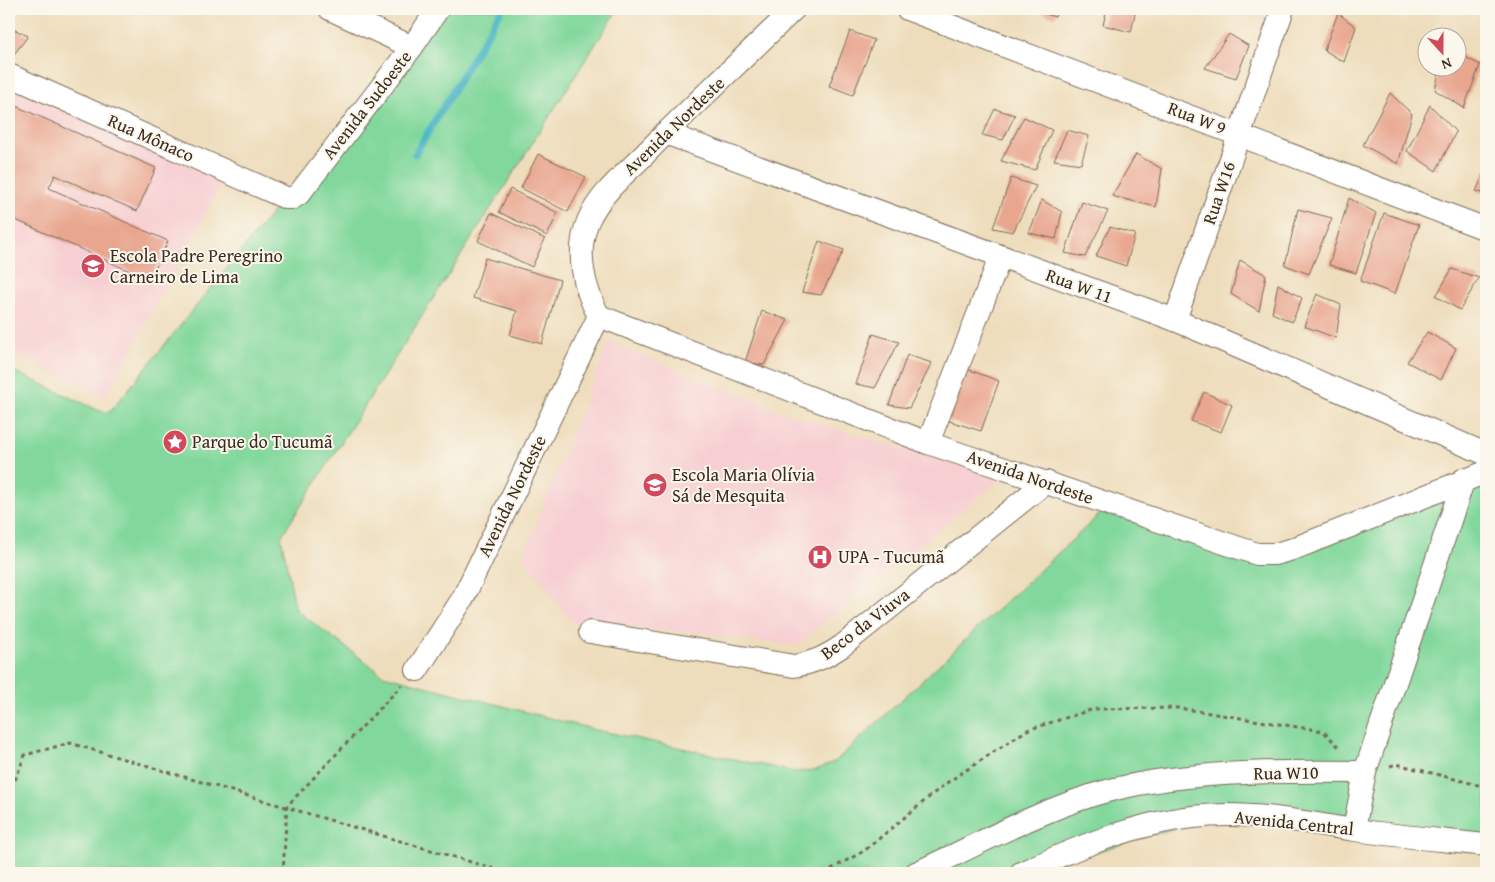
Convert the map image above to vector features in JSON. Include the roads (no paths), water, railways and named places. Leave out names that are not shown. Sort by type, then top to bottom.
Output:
[{"type":"street","points":[[330,9],[412,47]]},
{"type":"street","name":"Avenida Sudoeste","points":[[293,198],[299,194],[412,47],[438,9]]},
{"type":"street","name":"Avenida Nordeste","points":[[794,9],[665,133],[598,201],[587,223],[583,244],[583,262],[587,294],[599,316],[928,443],[1235,547],[1266,555],[1293,549],[1464,479],[1486,472]]},
{"type":"street","name":"Rua W 9","points":[[907,9],[1486,229]]},
{"type":"street","name":"Rua W16","points":[[1174,320],[1283,9]]},
{"type":"street","name":"Rua Mônaco","points":[[9,75],[286,198],[293,198]]},
{"type":"street","name":"Rua W 11","points":[[665,133],[1000,258],[1174,320],[1486,454]]},
{"type":"street","points":[[928,443],[1000,258]]},
{"type":"street","name":"Avenida Nordeste","points":[[417,670],[463,598],[599,316]]},
{"type":"street","points":[[1354,829],[1365,772],[1464,479]]},
{"type":"street","name":"Beco da Viuva","points":[[590,632],[794,666],[810,664],[842,646],[1046,482]]},
{"type":"street","name":"Rua W10","points":[[916,873],[1035,816],[1095,795],[1159,781],[1258,772],[1365,772]]},
{"type":"street","name":"Avenida Central","points":[[1021,873],[1054,858],[1114,837],[1192,817],[1236,815],[1276,818],[1486,845]]},
{"type":"waterway","points":[[415,154],[502,9]]},
{"type":"place","name":"Escola Padre Peregrino Carneiro de Lima","points":[[93,266]]},
{"type":"place","name":"Parque do Tucumã","points":[[175,442]]},
{"type":"place","name":"Escola Maria Olívia Sá de Mesquita","points":[[655,485]]},
{"type":"place","name":"UPA - Tucumã","points":[[820,557]]}]
